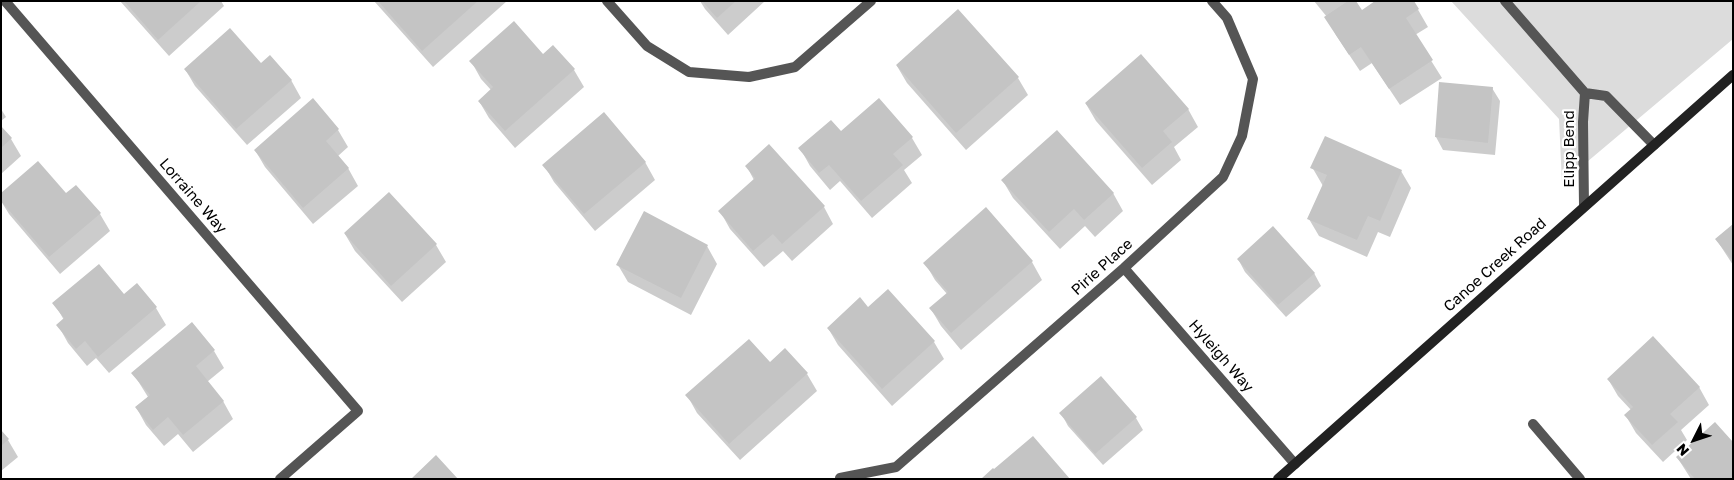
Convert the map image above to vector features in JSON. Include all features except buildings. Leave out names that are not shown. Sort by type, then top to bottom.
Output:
[{"type":"main road","name":"Canoe Creek Road","points":[[1278,479],[1733,75]]},
{"type":"street","name":"Lorraine Way","points":[[5,1],[358,411],[280,479]]},
{"type":"street","points":[[607,1],[647,46],[689,72],[749,77],[796,67],[871,1]]},
{"type":"street","name":"Pirie Place","points":[[840,478],[896,467],[1124,268],[1223,177],[1242,136],[1253,79],[1227,18],[1212,1]]},
{"type":"street","name":"Elipp Bend","points":[[1505,1],[1585,93],[1606,96],[1654,145]]},
{"type":"street","name":"Elipp Bend","points":[[1584,206],[1583,122],[1585,93]]},
{"type":"street","name":"Hyleigh Way","points":[[1124,268],[1295,464]]},
{"type":"street","points":[[1533,424],[1580,479]]},
{"type":"shaded area","points":[[1451,1],[1733,1],[1733,39],[1562,183],[1559,119]]}]
